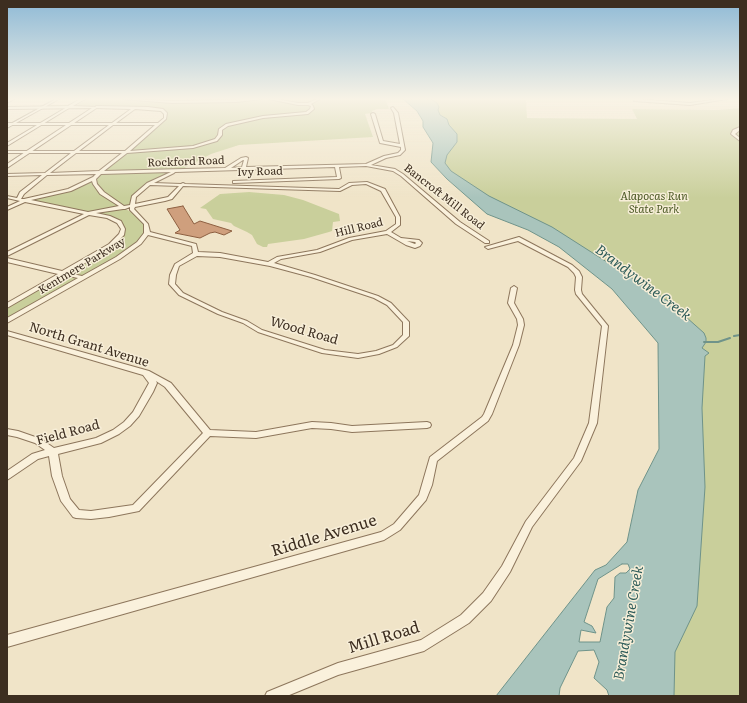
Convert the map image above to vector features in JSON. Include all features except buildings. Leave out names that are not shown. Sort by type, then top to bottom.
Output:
[{"type":"street","points":[[7,145],[29,132]]},
{"type":"street","points":[[7,166],[59,132]]},
{"type":"street","points":[[19,199],[22,194],[46,174],[78,152],[103,132]]},
{"type":"street","points":[[7,209],[26,200],[69,190],[95,178],[99,173],[149,132]]},
{"type":"street","points":[[7,152],[126,152],[184,148],[203,145],[218,138],[220,132]]},
{"type":"street","points":[[378,132],[381,142],[403,146]]},
{"type":"street","points":[[366,165],[385,157],[399,154],[403,150],[399,132]]},
{"type":"street","points":[[734,132],[733,134],[740,140]]},
{"type":"street","points":[[226,170],[242,159],[246,158],[244,169]]},
{"type":"street","name":"Rockford Road","points":[[7,175],[244,169],[267,174],[337,166],[366,165]]},
{"type":"street","name":"Bancroft Mill Road","points":[[366,165],[394,170],[402,175],[487,244]]},
{"type":"street","name":"Ivy Road","points":[[182,184],[267,174],[339,178],[337,166]]},
{"type":"street","points":[[134,212],[132,206],[136,194],[149,184],[175,171]]},
{"type":"street","points":[[95,178],[95,184],[100,190],[118,204],[134,212],[141,218],[146,224],[147,233],[194,245],[196,254]]},
{"type":"street","name":"Hill Road","points":[[182,184],[340,190],[355,183],[367,183],[373,184],[383,190],[398,217],[398,225],[388,232],[351,239],[318,251],[279,258],[271,262],[271,264]]},
{"type":"street","points":[[149,184],[182,184]]},
{"type":"street","points":[[7,254],[89,213],[170,198],[182,184]]},
{"type":"street","points":[[7,197],[108,217],[108,213],[118,204]]},
{"type":"street","name":"Kentmere Parkway","points":[[7,306],[111,245],[121,235],[123,229],[118,222],[108,217]]},
{"type":"street","points":[[388,232],[400,239]]},
{"type":"street","name":"Kentmere Parkway","points":[[7,321],[132,249],[147,233]]},
{"type":"street","name":"Mill Road","points":[[272,696],[338,669],[424,646],[465,619],[487,597],[506,569],[529,524],[578,459],[592,422],[602,365],[605,326],[579,294],[578,272],[570,266],[519,239],[487,244]]},
{"type":"street","name":"Wood Road","points":[[196,254],[220,255],[271,264],[376,296],[389,304],[406,322],[406,336],[395,346],[377,353],[358,356],[324,352],[260,331],[245,322],[220,313],[181,294],[172,284],[173,275],[177,266],[196,254]]},
{"type":"street","points":[[7,260],[83,278]]},
{"type":"street","name":"Riddle Avenue","points":[[7,641],[374,540],[390,531],[412,511],[423,497],[433,459],[485,419],[488,414],[516,345],[521,325],[520,319],[511,303],[514,288]]},
{"type":"street","name":"North Grant Avenue","points":[[7,333],[146,373],[168,385],[208,433]]},
{"type":"street","name":"Field Road","points":[[7,476],[35,456],[98,441],[116,432],[127,424],[136,414],[153,382],[146,373]]},
{"type":"street","points":[[7,432],[38,441],[53,452],[57,476],[66,501],[76,514],[109,514],[136,508],[208,433],[256,435],[312,425],[352,429],[427,425]]},
{"type":"green space","points":[[149,132],[371,132],[373,137],[239,145],[211,154],[181,170],[175,171],[139,191],[132,206],[124,208],[141,218],[147,229],[135,246],[7,321],[7,306],[111,245],[122,232],[120,224],[108,217],[26,200],[69,190],[95,178]]},
{"type":"green space","name":"Alapocas Run State Park","points":[[435,132],[740,132],[740,696],[633,696],[688,342],[630,290],[438,167],[440,144]]},
{"type":"green space","points":[[249,192],[284,195],[303,200],[339,214],[340,221],[333,222],[332,231],[304,239],[268,244],[267,247],[263,247],[257,244],[252,235],[231,223],[213,219],[206,209],[200,208],[220,194]]},
{"type":"water","name":"Brandywine Creek","points":[[426,132],[455,132],[457,134],[457,142],[447,155],[445,163],[451,171],[489,196],[552,227],[668,301],[704,333],[706,342],[702,348],[709,353],[705,356],[702,408],[705,487],[697,606],[675,652],[674,696],[609,696],[607,690],[594,678],[599,662],[594,650],[578,651],[560,688],[559,696],[496,696],[595,570],[606,565],[627,542],[638,490],[659,449],[658,343],[612,289],[559,247],[528,230],[487,214],[447,179],[431,162],[433,143]],"holes":[[[622,564],[628,564],[630,569],[626,573],[620,573],[615,577],[614,598],[607,607],[600,642],[579,642],[581,630],[596,633],[592,626],[584,622],[598,579]]]},
{"type":"waterway","points":[[734,336],[740,335]]},
{"type":"waterway","points":[[704,342],[718,342],[730,338]]}]
